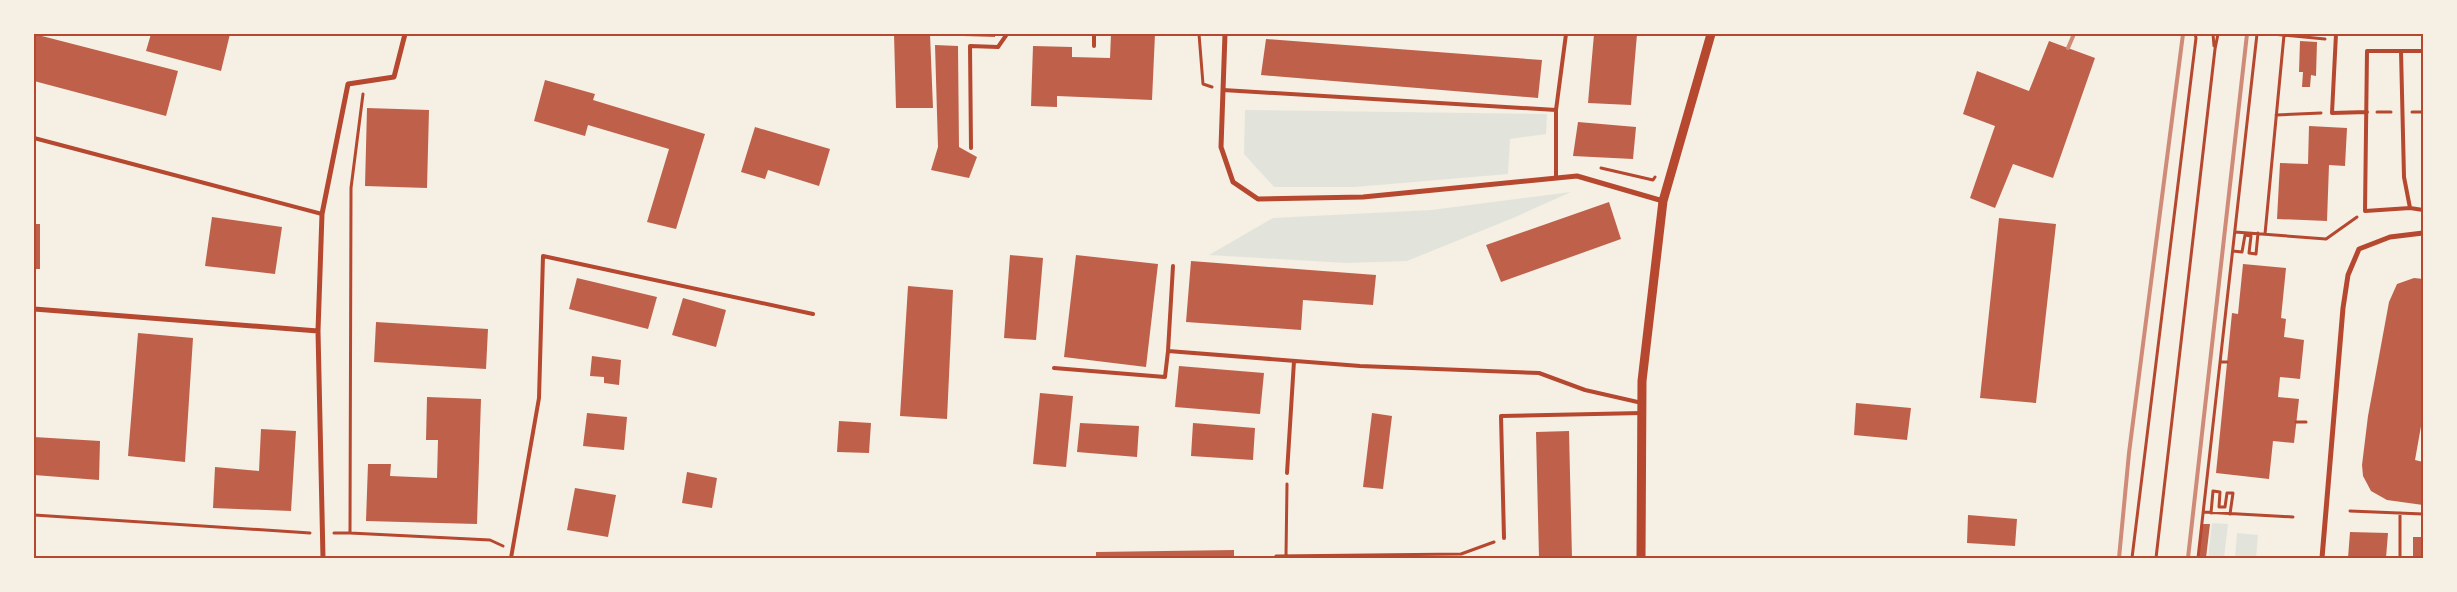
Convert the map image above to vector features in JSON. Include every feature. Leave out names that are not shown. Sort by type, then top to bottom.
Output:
[{"type":"street","points":[[323,558],[318,331],[322,214],[348,84],[394,77],[405,34]]},
{"type":"street","points":[[1225,34],[1221,147],[1232,182],[1258,199],[1362,197],[1577,176],[1663,201]]},
{"type":"street","points":[[1641,558],[1642,382],[1663,201],[1711,34]]},
{"type":"street","points":[[2322,558],[2343,308],[2348,275],[2360,249],[2390,237],[2423,233]]},
{"type":"street","points":[[34,309],[318,331]]},
{"type":"lane","points":[[971,148],[970,46],[998,47],[1007,34]]},
{"type":"lane","points":[[1094,34],[1094,46]]},
{"type":"lane","points":[[1556,178],[1556,110],[1566,34]]},
{"type":"lane","points":[[2336,34],[2332,113],[2367,112]]},
{"type":"lane","points":[[2423,51],[2366,51],[2365,211],[2410,208],[2423,210]]},
{"type":"lane","points":[[2401,51],[2404,177],[2410,208]]},
{"type":"lane","points":[[1223,90],[1556,110]]},
{"type":"lane","points":[[34,138],[322,214]]},
{"type":"lane","points":[[511,558],[539,398],[543,256],[813,314]]},
{"type":"lane","points":[[1054,368],[1165,377],[1173,266]]},
{"type":"lane","points":[[1168,351],[1294,361],[1539,374],[1585,390],[1642,403]]},
{"type":"lane","points":[[1287,473],[1294,361]]},
{"type":"lane","points":[[1504,538],[1501,416],[1642,413]]},
{"type":"path","points":[[1199,34],[1204,84],[1223,90]]},
{"type":"path","points":[[2213,34],[2214,49]]},
{"type":"path","points":[[2156,558],[2214,49],[2218,34]]},
{"type":"path","points":[[2198,558],[2257,34]]},
{"type":"path","points":[[2272,34],[2335,40]]},
{"type":"path","points":[[2132,558],[2196,35]]},
{"type":"path","points":[[2265,234],[2284,35]]},
{"type":"path","points":[[364,81],[350,188],[350,533],[490,540],[512,550]]},
{"type":"path","points":[[2276,115],[2332,113]]},
{"type":"path","points":[[1595,167],[1653,180],[1658,171]]},
{"type":"path","points":[[2235,232],[2326,239],[2365,211]]},
{"type":"path","points":[[2233,251],[2242,252],[2244,235],[2251,236],[2250,253],[2256,254],[2258,233]]},
{"type":"path","points":[[2220,362],[2227,362]]},
{"type":"path","points":[[2296,422],[2306,422]]},
{"type":"path","points":[[1286,556],[1287,473]]},
{"type":"path","points":[[2211,513],[2214,491],[2220,492],[2219,506],[2225,507],[2227,493],[2232,493],[2230,514]]},
{"type":"path","points":[[2350,511],[2423,514]]},
{"type":"path","points":[[2203,512],[2292,517]]},
{"type":"path","points":[[2400,513],[2400,558]]},
{"type":"path","points":[[34,515],[306,533]]},
{"type":"path","points":[[1275,558],[1286,556],[1461,554],[1504,538]]},
{"type":"shaded area","points":[[1245,110],[1547,114],[1546,134],[1510,139],[1508,174],[1355,187],[1274,187],[1244,154]]},
{"type":"shaded area","points":[[1571,192],[1407,261],[1346,263],[1209,255],[1273,218],[1431,210]]},
{"type":"shaded area","points":[[2212,523],[2228,524],[2224,558],[2208,558]]},
{"type":"shaded area","points":[[2237,533],[2258,535],[2256,558],[2235,558]]},
{"type":"building","points":[[34,34],[178,71],[166,116],[34,81]]},
{"type":"building","points":[[151,34],[230,34],[221,71],[146,51]]},
{"type":"building","points":[[894,34],[930,34],[933,108],[896,108]]},
{"type":"building","points":[[962,34],[995,34],[995,37],[963,36]]},
{"type":"building","points":[[1111,34],[1155,34],[1152,100],[1057,96],[1057,107],[1031,106],[1033,46],[1072,47],[1072,57],[1110,58]]},
{"type":"building","points":[[1594,34],[1637,34],[1631,105],[1588,103]]},
{"type":"building","points":[[1266,39],[1542,60],[1538,98],[1261,75]]},
{"type":"building","points":[[2049,41],[2095,58],[2053,178],[2013,164],[1995,208],[1970,198],[1995,126],[1963,114],[1977,71],[2029,91]]},
{"type":"building","points":[[2300,41],[2317,42],[2316,76],[2311,75],[2310,87],[2302,87],[2303,72],[2299,72]]},
{"type":"building","points":[[935,45],[958,46],[959,147],[977,157],[969,178],[931,170],[938,147]]},
{"type":"building","points":[[545,80],[595,94],[593,100],[705,134],[676,229],[647,222],[669,149],[588,125],[585,136],[534,121]]},
{"type":"building","points":[[367,108],[429,110],[427,188],[365,186]]},
{"type":"building","points":[[1578,122],[1636,127],[1633,159],[1573,156]]},
{"type":"building","points":[[2309,126],[2347,128],[2345,166],[2329,165],[2327,221],[2277,219],[2280,163],[2308,164]]},
{"type":"building","points":[[755,127],[830,149],[819,186],[768,170],[765,179],[741,172]]},
{"type":"building","points":[[1609,202],[1621,239],[1501,282],[1486,245]]},
{"type":"building","points":[[212,217],[282,227],[275,274],[205,266]]},
{"type":"building","points":[[1999,218],[2056,224],[2036,403],[1980,398]]},
{"type":"building","points":[[34,224],[40,224],[40,269],[34,269]]},
{"type":"building","points":[[1010,255],[1043,258],[1036,340],[1004,338]]},
{"type":"building","points":[[1076,255],[1158,264],[1146,367],[1064,357]]},
{"type":"building","points":[[1191,261],[1376,275],[1373,305],[1303,300],[1301,330],[1186,322]]},
{"type":"building","points":[[2243,264],[2286,268],[2281,318],[2286,319],[2284,337],[2304,340],[2300,379],[2280,377],[2278,397],[2299,399],[2294,443],[2273,441],[2269,479],[2216,473],[2232,313],[2238,314]]},
{"type":"building","points":[[577,278],[657,297],[648,329],[569,309]]},
{"type":"building","points":[[2414,278],[2423,279],[2423,415],[2415,460],[2423,462],[2423,505],[2387,500],[2371,491],[2363,476],[2362,465],[2368,416],[2389,302],[2397,284]]},
{"type":"building","points":[[908,286],[953,290],[947,419],[900,416]]},
{"type":"building","points":[[683,298],[726,310],[716,347],[672,335]]},
{"type":"building","points":[[376,322],[488,329],[486,369],[374,362]]},
{"type":"building","points":[[138,333],[193,338],[185,462],[128,456]]},
{"type":"building","points":[[592,356],[621,360],[619,385],[604,383],[604,377],[590,376]]},
{"type":"building","points":[[1179,366],[1264,373],[1260,414],[1175,407]]},
{"type":"building","points":[[1040,393],[1073,396],[1066,467],[1033,464]]},
{"type":"building","points":[[427,397],[481,399],[477,524],[366,521],[368,464],[391,464],[390,476],[437,478],[438,440],[426,440]]},
{"type":"building","points":[[1856,403],[1911,408],[1907,440],[1854,435]]},
{"type":"building","points":[[587,413],[627,417],[624,450],[583,446]]},
{"type":"building","points":[[1372,413],[1392,416],[1383,489],[1363,487]]},
{"type":"building","points":[[839,421],[871,423],[869,453],[837,452]]},
{"type":"building","points":[[1080,423],[1139,426],[1137,457],[1077,452]]},
{"type":"building","points":[[1193,423],[1255,428],[1253,460],[1191,456]]},
{"type":"building","points":[[261,429],[296,431],[291,511],[213,508],[215,467],[259,471]]},
{"type":"building","points":[[1569,431],[1572,558],[1539,558],[1536,432]]},
{"type":"building","points":[[34,437],[100,441],[99,480],[34,475]]},
{"type":"building","points":[[687,472],[717,478],[712,508],[682,503]]},
{"type":"building","points":[[575,488],[616,495],[608,537],[567,530]]},
{"type":"building","points":[[1968,515],[2017,519],[2015,546],[1967,543]]},
{"type":"building","points":[[2201,524],[2210,524],[2206,558],[2198,558]]},
{"type":"building","points":[[2350,532],[2388,533],[2386,558],[2348,558]]},
{"type":"building","points":[[2413,537],[2423,537],[2423,558],[2413,558]]},
{"type":"building","points":[[1234,550],[1234,558],[1096,558],[1096,552]]},
{"type":"railway","points":[[2068,48],[2074,34]]},
{"type":"railway","points":[[2119,558],[2129,453],[2183,34]]},
{"type":"railway","points":[[2188,558],[2247,34]]}]
